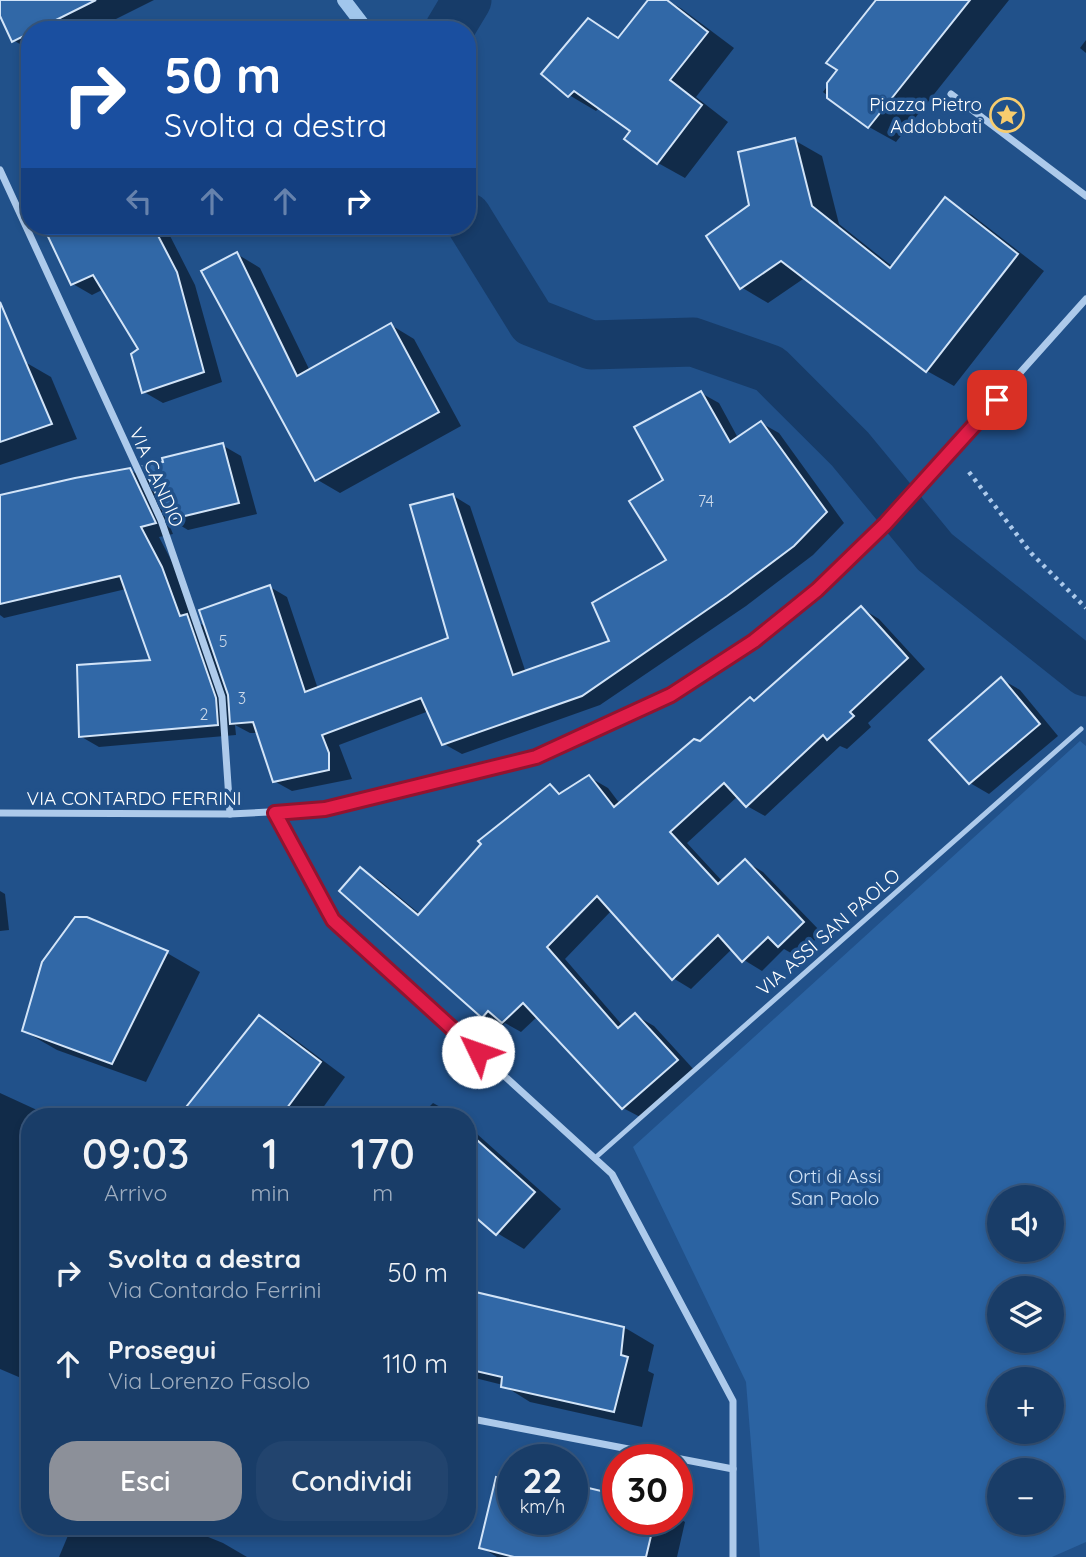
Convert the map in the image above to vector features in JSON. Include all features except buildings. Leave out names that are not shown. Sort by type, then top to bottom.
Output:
[{"type":"street","points":[[951,94],[1086,196]]},
{"type":"street","name":"VIA CANDIO","points":[[0,170],[21,216]]},
{"type":"street","name":"VIA CANDIO","points":[[30,235],[161,520],[222,697],[230,814]]},
{"type":"street","name":"VIA CONTARDO FERRINI","points":[[0,813],[230,814],[325,809],[536,757],[671,695],[754,641],[807,598],[885,524],[1086,299]]},
{"type":"street","points":[[275,813],[333,920],[612,1174],[733,1401],[733,1557]]},
{"type":"street","points":[[476,1420],[733,1469]]},
{"type":"lane","name":"VIA ASSI SAN PAOLO","points":[[595,1158],[1081,729]]},
{"type":"path","points":[[951,449],[1031,554],[1086,608]]},
{"type":"green space","name":"Orti di Assi San Paolo","points":[[1080,741],[1086,746],[1086,1542],[1052,1557],[760,1557],[746,1382],[633,1147]]},
{"type":"waterway","points":[[344,0],[360,21]]},
{"type":"waterway","points":[[454,21],[467,0]]},
{"type":"waterway","points":[[476,232],[532,322],[591,345],[693,342],[770,369],[850,449],[935,552],[1086,672]]},
{"type":"place","name":"Piazza Pietro Addobbati","points":[[1007,115]]},
{"type":"route","points":[[478,1052],[333,920],[275,813],[325,809],[536,757],[671,695],[754,641],[817,590],[885,524],[997,400]]}]
